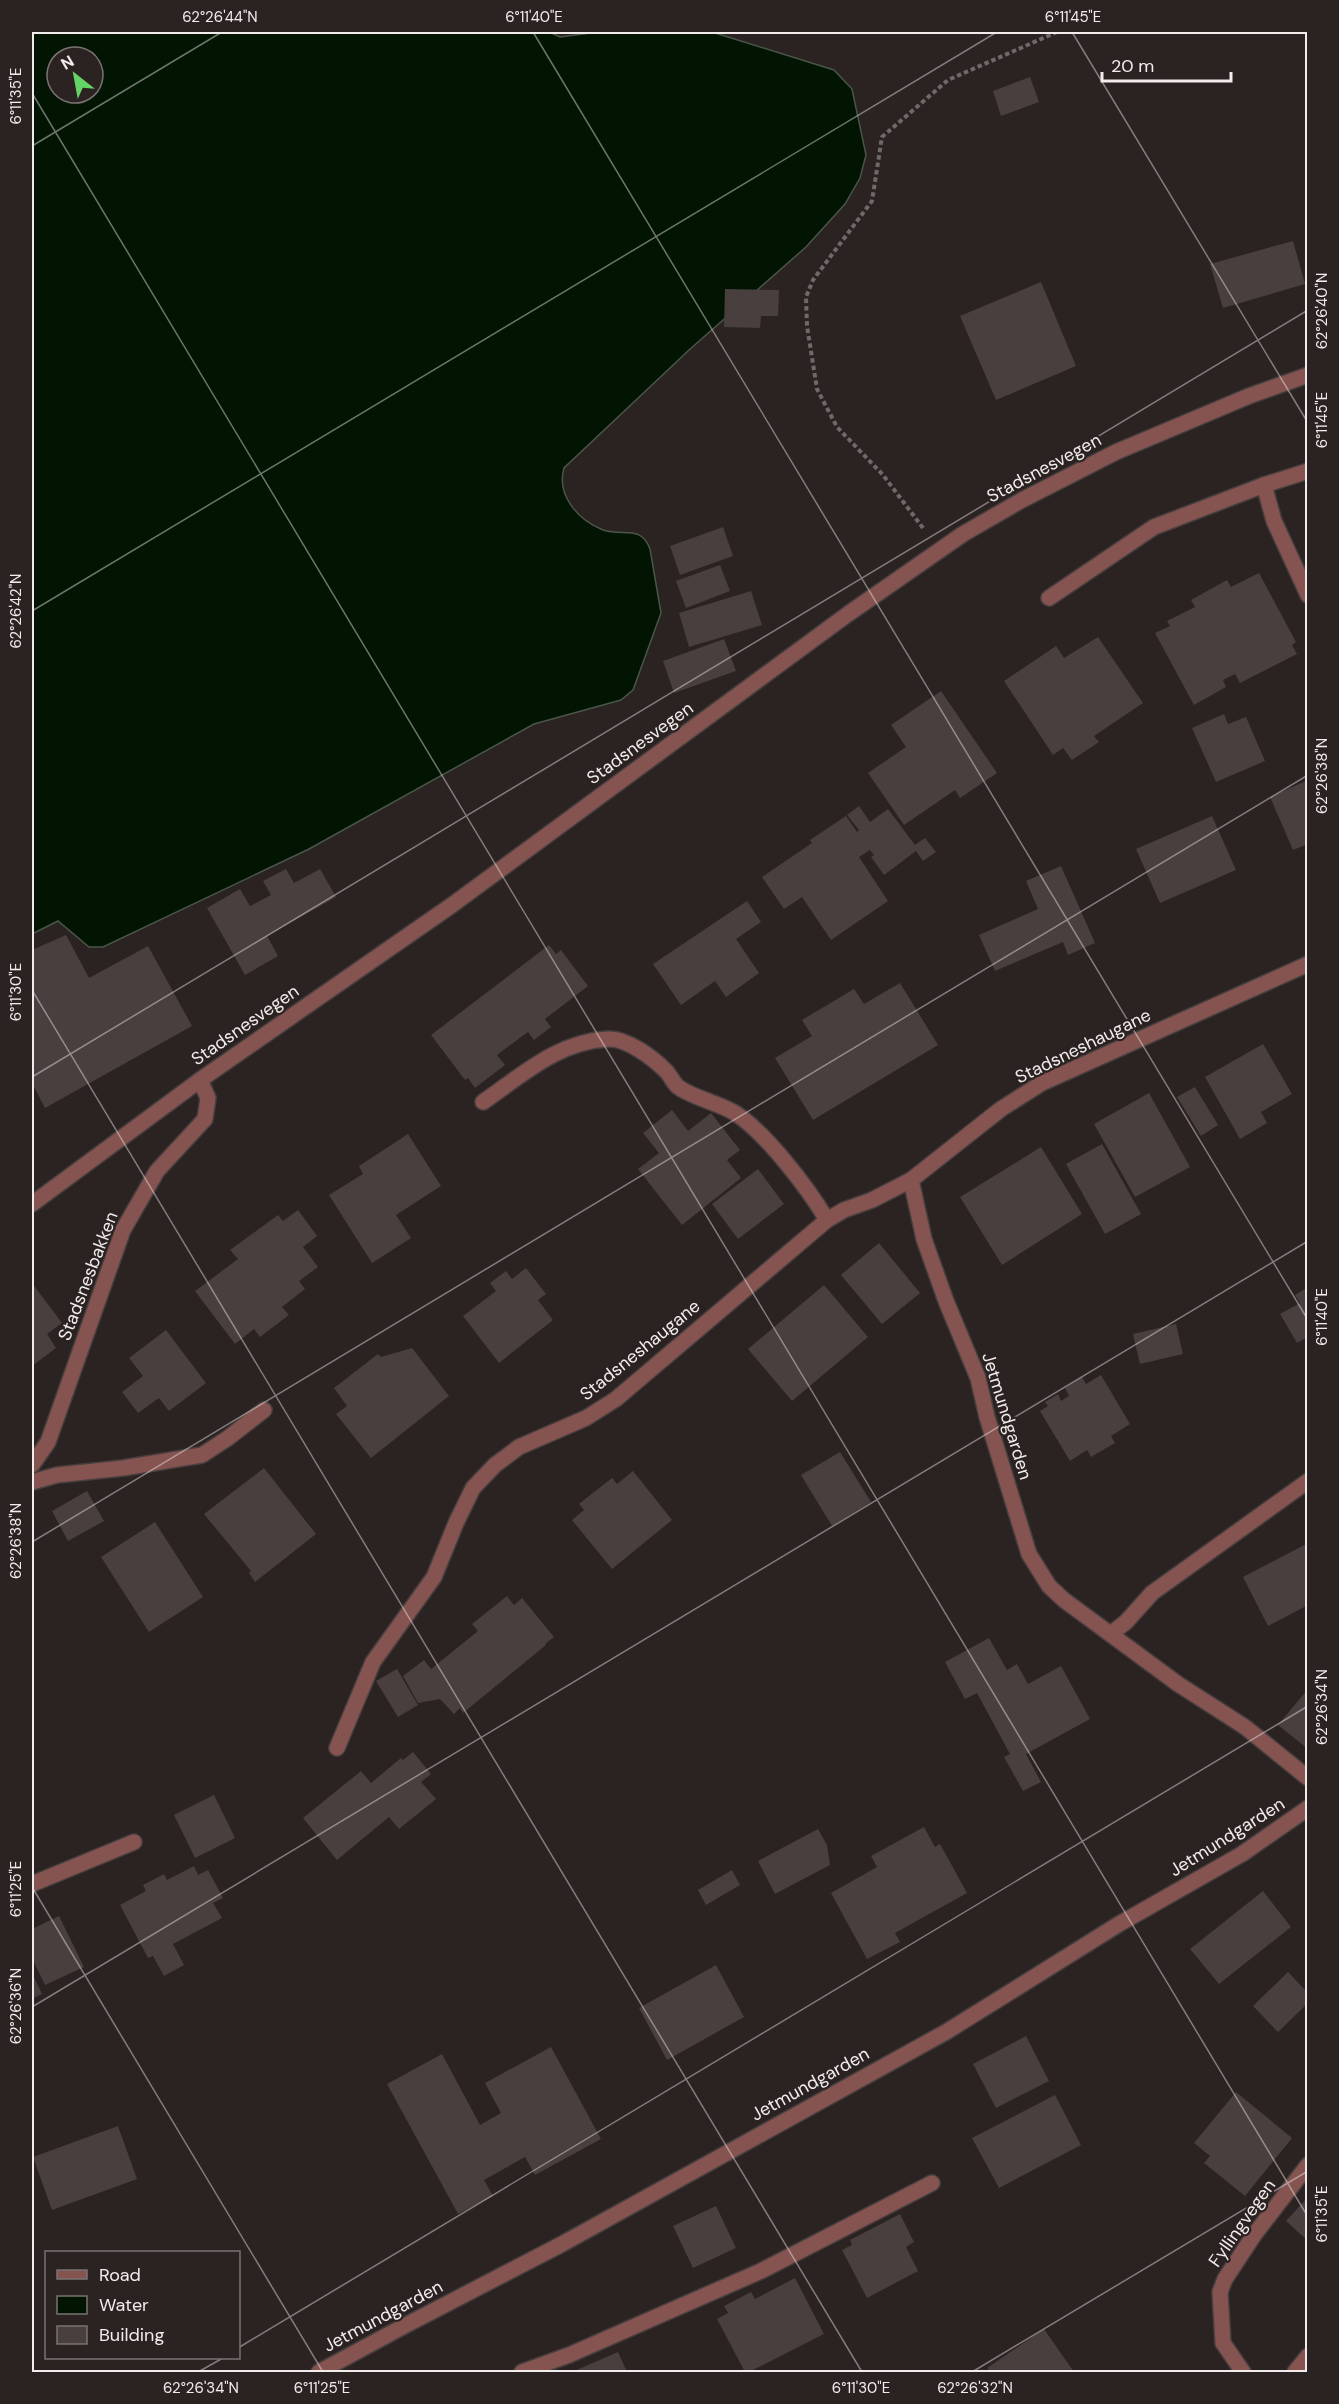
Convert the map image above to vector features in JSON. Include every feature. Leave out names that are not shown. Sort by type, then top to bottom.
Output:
[{"type":"street","name":"Stadsnesvegen","points":[[33,1199],[453,904],[848,614],[939,550],[1022,500],[1116,452],[1249,396],[1308,375]]},
{"type":"street","points":[[1049,598],[1154,527],[1264,485],[1308,471]]},
{"type":"street","points":[[1264,485],[1274,521],[1308,595]]},
{"type":"street","name":"Stadsneshaugane","points":[[337,1748],[373,1662],[434,1577],[473,1488],[495,1466],[519,1447],[586,1418],[616,1400],[827,1220],[843,1210],[872,1200],[911,1180],[1001,1109],[1042,1083],[1308,964]]},
{"type":"street","points":[[483,1102],[555,1052],[587,1042],[611,1039],[646,1053],[668,1073],[677,1086],[734,1112],[755,1129],[814,1199],[827,1220]]},
{"type":"street","name":"Stadsnesbakken","points":[[32,1465],[48,1442],[123,1230],[157,1172],[205,1119],[208,1098],[200,1080]]},
{"type":"street","name":"Jetmundgarden","points":[[911,1180],[924,1239],[946,1301],[978,1378],[987,1417],[1029,1554],[1049,1586],[1064,1600],[1112,1633],[1178,1684],[1245,1727],[1308,1778]]},
{"type":"street","points":[[32,1482],[57,1475],[123,1468],[201,1455],[228,1438],[264,1410]]},
{"type":"street","points":[[1112,1633],[1126,1622],[1152,1593],[1308,1481]]},
{"type":"street","name":"Jetmundgarden","points":[[319,2373],[562,2244],[946,2032],[1119,1924],[1242,1854],[1308,1808]]},
{"type":"street","points":[[32,1884],[134,1842]]},
{"type":"street","name":"Fyllingvegen","points":[[1243,2373],[1223,2343],[1220,2292],[1225,2279],[1254,2235],[1308,2165]]},
{"type":"street","points":[[522,2373],[761,2271],[932,2183]]},
{"type":"street","points":[[1295,2373],[1308,2356]]},
{"type":"path","points":[[939,550],[883,475],[837,427],[817,389],[807,326],[806,297],[813,280],[872,201],[882,137],[948,80],[1057,32]]},
{"type":"water","points":[[32,32],[549,32],[560,37],[598,32],[712,32],[834,70],[852,89],[866,155],[860,178],[845,204],[806,247],[689,350],[564,468],[562,478],[566,497],[585,520],[610,532],[642,536],[650,549],[661,613],[633,690],[621,700],[534,724],[309,849],[103,947],[89,947],[58,921],[32,934]]},
{"type":"building","points":[[1030,77],[1039,102],[1001,116],[993,91]]},
{"type":"building","points":[[1293,241],[1305,284],[1223,308],[1210,264]]},
{"type":"building","points":[[1041,282],[1076,366],[996,400],[960,316]]},
{"type":"building","points":[[725,289],[779,290],[778,316],[761,316],[760,328],[724,327]]},
{"type":"building","points":[[723,527],[733,556],[680,575],[670,546]]},
{"type":"building","points":[[720,565],[730,591],[686,608],[676,581]]},
{"type":"building","points":[[1259,573],[1296,642],[1292,645],[1297,654],[1240,683],[1235,674],[1223,680],[1226,687],[1194,705],[1155,633],[1170,626],[1167,621],[1195,607],[1191,600],[1227,580],[1231,587]]},
{"type":"building","points":[[751,591],[762,625],[689,647],[679,613]]},
{"type":"building","points":[[1098,637],[1143,703],[1094,736],[1099,742],[1072,760],[1063,748],[1053,755],[1004,681],[1056,646],[1064,658]]},
{"type":"building","points":[[724,639],[736,671],[674,693],[663,661]]},
{"type":"building","points":[[941,691],[997,773],[960,798],[955,790],[904,825],[868,773],[906,747],[891,725]]},
{"type":"building","points":[[1224,714],[1228,724],[1246,717],[1265,761],[1216,782],[1192,728]]},
{"type":"building","points":[[1308,780],[1308,844],[1293,850],[1270,797]]},
{"type":"building","points":[[859,806],[870,822],[888,809],[915,845],[925,838],[936,852],[923,861],[916,851],[884,875],[871,857],[874,855],[870,850],[859,857],[888,901],[831,940],[802,897],[784,909],[762,877],[812,843],[810,840],[846,816],[857,832],[859,830],[847,815]]},
{"type":"building","points":[[1212,816],[1236,870],[1160,903],[1136,849]]},
{"type":"building","points":[[1061,866],[1095,943],[1068,955],[1063,942],[995,971],[979,935],[1038,909],[1026,881]]},
{"type":"building","points":[[286,869],[294,883],[320,869],[336,897],[267,936],[278,956],[245,975],[207,908],[240,889],[250,906],[271,895],[263,881]]},
{"type":"building","points":[[747,901],[761,922],[736,939],[759,973],[726,997],[715,981],[681,1005],[653,964]]},
{"type":"building","points":[[66,935],[89,978],[148,946],[192,1026],[45,1108],[32,1083],[32,950]]},
{"type":"building","points":[[549,945],[556,954],[561,950],[588,986],[545,1019],[551,1027],[534,1040],[528,1032],[497,1055],[505,1065],[475,1088],[468,1078],[465,1080],[431,1035]]},
{"type":"building","points":[[900,983],[938,1045],[813,1120],[775,1058],[812,1036],[802,1020],[854,989],[864,1004]]},
{"type":"building","points":[[1263,1044],[1292,1094],[1261,1112],[1267,1123],[1240,1139],[1205,1077]]},
{"type":"building","points":[[1195,1087],[1218,1125],[1201,1136],[1177,1097]]},
{"type":"building","points":[[1149,1093],[1190,1167],[1135,1197],[1094,1124]]},
{"type":"building","points":[[672,1110],[688,1131],[711,1113],[740,1150],[727,1160],[741,1178],[682,1225],[638,1169],[659,1153],[643,1133]]},
{"type":"building","points":[[408,1134],[441,1186],[396,1215],[411,1238],[372,1263],[329,1195],[363,1174],[359,1166]]},
{"type":"building","points":[[1102,1144],[1141,1214],[1105,1234],[1066,1164]]},
{"type":"building","points":[[1041,1147],[1082,1214],[1002,1265],[960,1197]]},
{"type":"building","points":[[758,1169],[784,1204],[738,1239],[712,1204]]},
{"type":"building","points":[[298,1210],[317,1236],[303,1247],[318,1267],[299,1281],[305,1289],[282,1307],[289,1315],[260,1337],[254,1329],[235,1344],[195,1291],[238,1259],[230,1250],[278,1215],[283,1221]]},
{"type":"building","points":[[879,1243],[920,1293],[882,1324],[841,1275]]},
{"type":"building","points":[[526,1268],[546,1294],[538,1300],[553,1320],[499,1363],[463,1316],[496,1291],[490,1283],[506,1271],[512,1279]]},
{"type":"building","points":[[32,1283],[62,1323],[47,1334],[56,1348],[32,1366]]},
{"type":"building","points":[[824,1285],[868,1337],[792,1401],[748,1349]]},
{"type":"building","points":[[1308,1287],[1308,1337],[1297,1343],[1280,1314],[1300,1303],[1295,1295]]},
{"type":"building","points":[[1176,1324],[1183,1354],[1140,1364],[1133,1334]]},
{"type":"building","points":[[166,1330],[206,1383],[169,1411],[159,1398],[138,1413],[122,1392],[143,1376],[129,1358]]},
{"type":"building","points":[[412,1348],[449,1396],[371,1458],[336,1414],[347,1406],[334,1388],[378,1354],[381,1357]]},
{"type":"building","points":[[1101,1375],[1130,1424],[1111,1436],[1115,1443],[1091,1457],[1087,1450],[1070,1461],[1040,1411],[1048,1406],[1045,1402],[1058,1394],[1061,1401],[1069,1396],[1065,1388],[1082,1377],[1086,1384]]},
{"type":"building","points":[[840,1452],[871,1502],[832,1526],[801,1475]]},
{"type":"building","points":[[264,1468],[316,1534],[255,1582],[249,1573],[251,1571],[204,1514]]},
{"type":"building","points":[[633,1471],[672,1520],[612,1569],[572,1520],[584,1510],[579,1504],[612,1478],[617,1484]]},
{"type":"building","points":[[87,1491],[104,1521],[68,1541],[52,1511]]},
{"type":"building","points":[[155,1522],[203,1597],[149,1632],[101,1557]]},
{"type":"building","points":[[1308,1543],[1308,1605],[1268,1626],[1243,1577]]},
{"type":"building","points":[[507,1596],[514,1605],[522,1598],[554,1637],[463,1713],[460,1708],[454,1714],[440,1699],[418,1703],[403,1676],[424,1660],[431,1669],[478,1631],[472,1624]]},
{"type":"building","points":[[989,1638],[1007,1670],[1017,1664],[1028,1684],[1061,1666],[1090,1719],[1026,1754],[1041,1782],[1023,1791],[1004,1757],[1010,1754],[977,1693],[965,1699],[945,1662]]},
{"type":"building","points":[[397,1669],[418,1705],[398,1717],[376,1681]]},
{"type":"building","points":[[1308,1689],[1308,1749],[1278,1725]]},
{"type":"building","points":[[413,1752],[431,1774],[421,1782],[436,1799],[399,1829],[389,1817],[337,1860],[303,1818],[361,1771],[371,1783],[401,1758],[403,1760]]},
{"type":"building","points":[[214,1795],[235,1838],[195,1858],[174,1815]]},
{"type":"building","points":[[924,1827],[935,1847],[940,1844],[967,1893],[895,1933],[900,1942],[867,1959],[831,1893],[877,1867],[871,1856]]},
{"type":"building","points":[[818,1829],[827,1845],[830,1865],[775,1894],[758,1861]]},
{"type":"building","points":[[194,1866],[198,1875],[208,1870],[223,1898],[213,1903],[222,1918],[173,1944],[184,1965],[164,1976],[153,1956],[148,1958],[120,1905],[146,1891],[143,1885],[164,1874],[167,1880]]},
{"type":"building","points":[[732,1870],[740,1885],[706,1905],[698,1890]]},
{"type":"building","points":[[1263,1891],[1291,1927],[1219,1984],[1190,1949]]},
{"type":"building","points":[[59,1916],[84,1967],[45,1985],[32,1958],[32,1929]]},
{"type":"building","points":[[716,1965],[744,2017],[667,2060],[639,2008]]},
{"type":"building","points":[[1288,1972],[1308,1993],[1308,2003],[1278,2032],[1253,2006]]},
{"type":"building","points":[[32,1973],[42,1994],[32,1999]]},
{"type":"building","points":[[1026,2036],[1049,2081],[996,2108],[973,2064]]},
{"type":"building","points":[[551,2047],[601,2139],[535,2175],[525,2157],[484,2180],[493,2196],[458,2214],[387,2084],[442,2054],[480,2125],[501,2113],[485,2083]]},
{"type":"building","points":[[1236,2092],[1292,2138],[1245,2196],[1204,2163],[1210,2156],[1194,2143]]},
{"type":"building","points":[[1055,2095],[1081,2145],[999,2188],[972,2138]]},
{"type":"building","points":[[118,2126],[137,2179],[52,2210],[33,2157]]},
{"type":"building","points":[[1308,2197],[1308,2241],[1286,2221]]},
{"type":"building","points":[[716,2206],[736,2248],[693,2268],[673,2226]]},
{"type":"building","points":[[900,2214],[914,2242],[906,2247],[918,2271],[867,2298],[842,2250],[852,2245],[850,2240]]},
{"type":"building","points":[[795,2278],[824,2334],[745,2372],[717,2319],[728,2313],[724,2306],[751,2292],[755,2299]]},
{"type":"building","points":[[1044,2329],[1074,2372],[990,2372],[987,2368]]},
{"type":"building","points":[[618,2352],[627,2372],[572,2372]]}]
